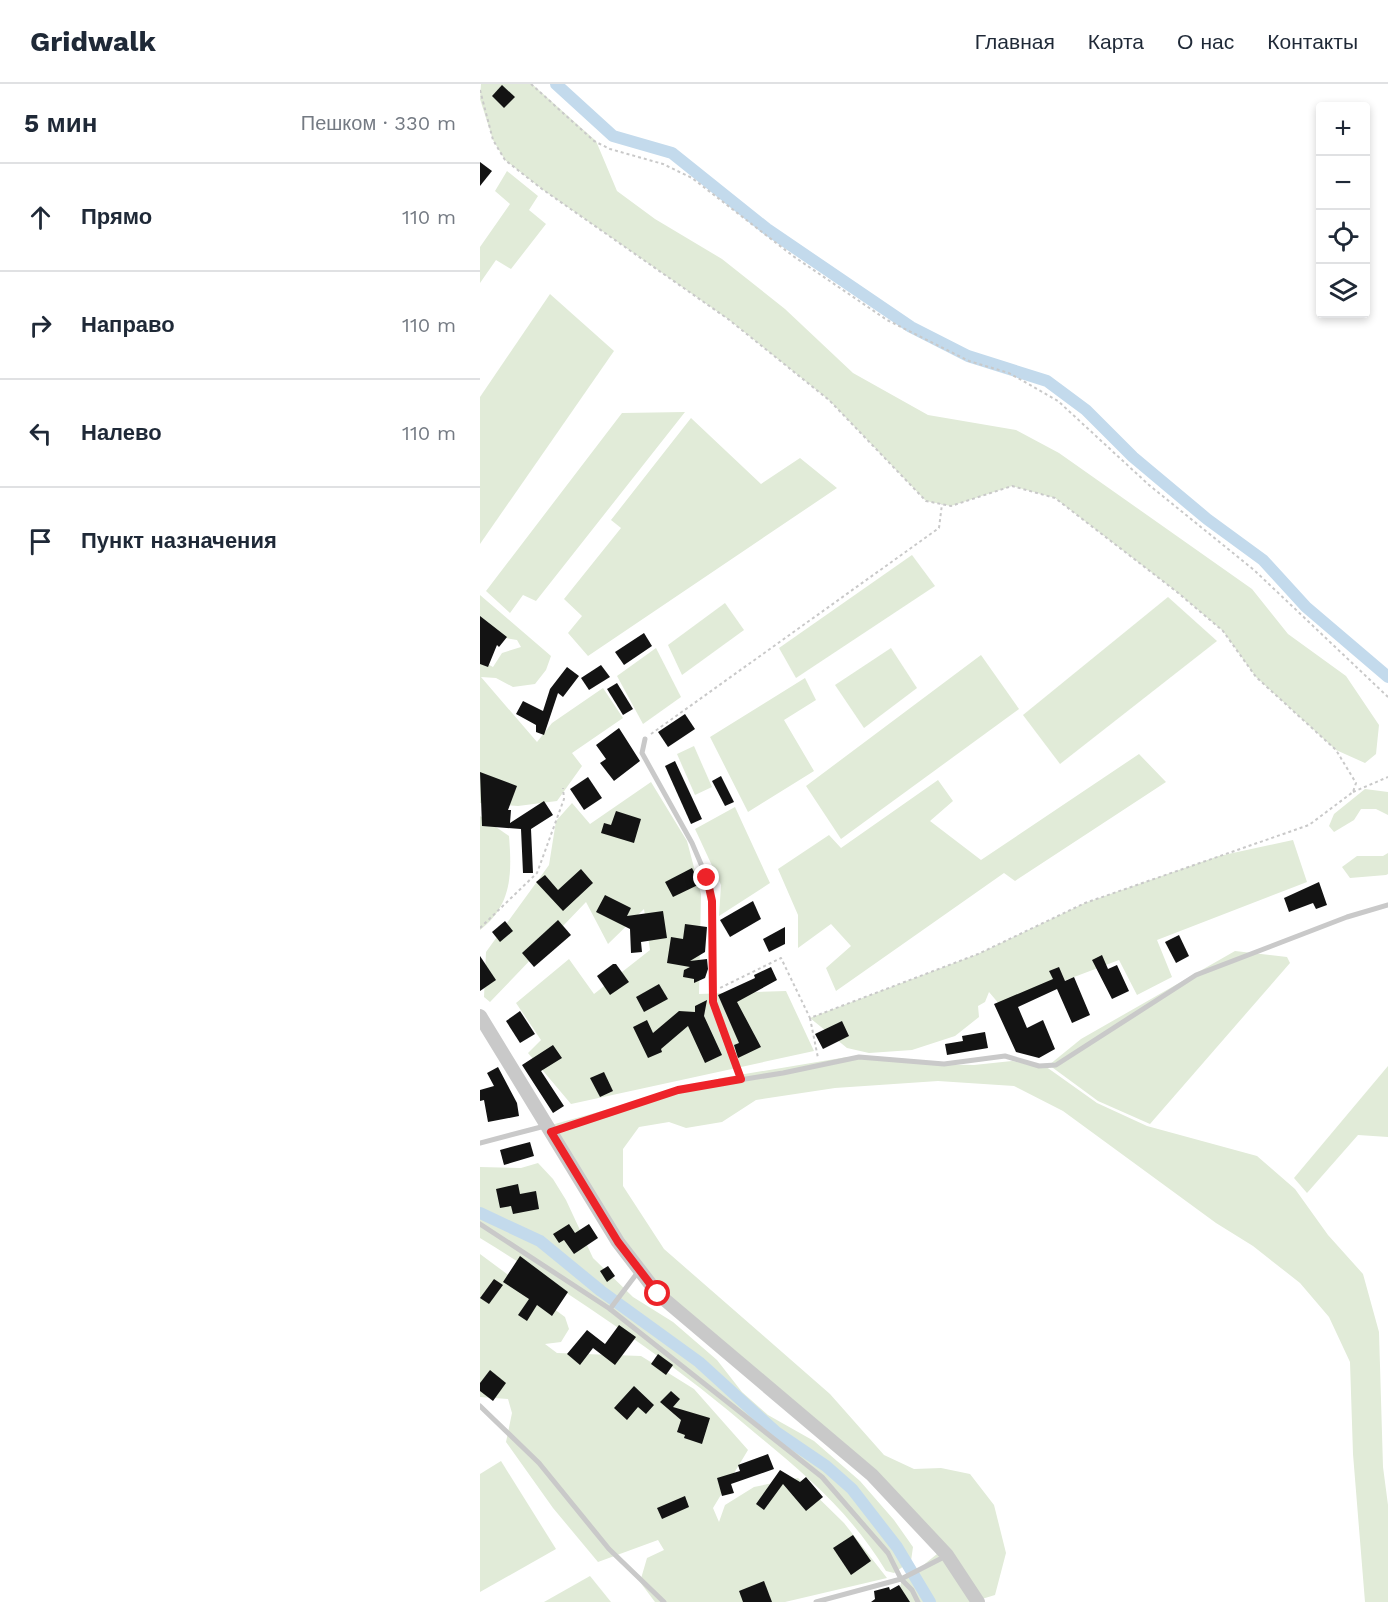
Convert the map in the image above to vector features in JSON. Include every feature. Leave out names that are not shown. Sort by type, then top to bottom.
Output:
[{"type":"street","points":[[480,1016],[618,1242],[658,1294],[872,1475],[947,1555],[978,1602]]},
{"type":"lane","points":[[645,739],[642,753],[692,843],[710,889],[712,992],[715,1012],[741,1079]]},
{"type":"lane","points":[[480,1143],[549,1129],[678,1090],[859,1057],[933,1064],[1005,1056],[1039,1066],[1056,1065],[1196,975],[1347,917],[1388,905]]},
{"type":"lane","points":[[480,1224],[610,1309],[822,1477],[888,1553],[918,1602]]},
{"type":"lane","points":[[610,1309],[639,1271]]},
{"type":"lane","points":[[480,1406],[540,1463],[609,1549],[664,1602]]},
{"type":"lane","points":[[816,1602],[903,1578],[923,1570],[947,1555]]},
{"type":"path","points":[[531,84],[594,141],[610,149],[663,164],[692,177],[793,256],[887,320],[969,361],[1009,373],[1058,400],[1149,485],[1254,570],[1388,697]]},
{"type":"path","points":[[480,90],[493,140],[505,160],[542,189],[737,326],[830,399],[926,501],[951,506],[1012,486],[1055,498],[1177,592],[1223,631],[1256,677],[1336,750],[1356,783],[1353,792]]},
{"type":"path","points":[[645,739],[939,528],[942,504]]},
{"type":"path","points":[[810,1018],[978,954],[1085,903],[1309,825],[1353,792],[1388,777]]},
{"type":"path","points":[[480,928],[537,873],[564,799],[563,788]]},
{"type":"path","points":[[712,992],[781,958],[810,1018],[819,1064]]},
{"type":"green space","points":[[481,84],[532,84],[596,141],[617,191],[655,219],[722,259],[785,309],[853,373],[928,415],[1016,430],[1059,453],[1252,589],[1288,634],[1346,676],[1379,725],[1376,754],[1365,763],[1336,750],[1256,677],[1223,631],[1177,592],[1055,498],[1012,486],[951,506],[926,501],[829,400],[728,319],[542,189],[505,160],[493,140],[480,99]]},
{"type":"green space","points":[[507,171],[538,196],[529,210],[546,224],[511,269],[496,260],[480,283],[480,247],[510,204],[495,191]]},
{"type":"green space","points":[[550,294],[614,351],[480,544],[480,397]]},
{"type":"green space","points":[[685,412],[536,601],[523,595],[510,613],[486,591],[622,413]]},
{"type":"green space","points":[[691,418],[761,484],[800,458],[837,488],[588,656],[568,633],[582,616],[564,599],[621,528],[611,520]]},
{"type":"green space","points":[[912,555],[935,586],[796,678],[779,648]]},
{"type":"green space","points":[[480,595],[551,656],[546,670],[535,684],[513,687],[496,678],[481,677],[537,742],[552,723],[603,688],[623,718],[572,753],[582,766],[557,801],[518,806],[480,803],[480,660],[493,667],[502,653],[521,647],[517,640],[480,634]]},
{"type":"green space","points":[[1168,597],[1217,641],[1060,764],[1023,715]]},
{"type":"green space","points":[[725,603],[744,630],[682,675],[668,645]]},
{"type":"green space","points":[[656,648],[681,697],[643,724],[617,676]]},
{"type":"green space","points":[[891,648],[917,688],[864,728],[835,685]]},
{"type":"green space","points":[[981,655],[1019,709],[841,839],[806,786]]},
{"type":"green space","points":[[805,678],[816,700],[784,720],[814,771],[748,812],[710,737]]},
{"type":"green space","points":[[694,746],[712,787],[695,795],[677,754]]},
{"type":"green space","points":[[1139,754],[1166,782],[1015,881],[1004,873],[836,991],[826,968],[851,946],[831,924],[798,948],[798,915],[778,869],[829,835],[841,848],[938,780],[953,801],[930,821],[981,860]]},
{"type":"green space","points":[[651,782],[687,841],[701,894],[699,994],[786,991],[814,1051],[571,1104],[528,1053],[541,1040],[516,1003],[569,959],[594,994],[650,950],[644,909],[608,944],[586,902],[490,1002],[484,997],[486,952],[549,865],[556,821],[572,803],[590,824]]},
{"type":"green space","points":[[1365,789],[1388,792],[1388,815],[1376,809],[1361,809],[1354,820],[1334,832],[1329,826],[1334,814]]},
{"type":"green space","points":[[735,807],[770,883],[719,916],[721,885],[695,829]]},
{"type":"green space","points":[[480,816],[509,836],[510,876],[508,888],[498,910],[480,930]]},
{"type":"green space","points":[[1293,840],[1307,882],[1157,940],[1172,977],[1137,995],[1119,960],[1000,1005],[989,992],[985,1002],[978,1006],[979,1017],[955,1036],[912,1050],[869,1053],[847,1048],[810,1018],[978,954],[1085,903],[1219,856]]},
{"type":"green space","points":[[1388,853],[1388,874],[1386,875],[1350,878],[1342,867],[1357,856],[1383,856]]},
{"type":"green space","points":[[1235,951],[1287,957],[1290,963],[1150,1124],[1098,1101],[1049,1065],[1081,1039]]},
{"type":"green space","points":[[847,1057],[920,1064],[974,1065],[1012,1061],[1045,1066],[1097,1103],[1147,1126],[1257,1156],[1295,1189],[1328,1235],[1363,1274],[1379,1332],[1383,1467],[1388,1505],[1388,1602],[1365,1602],[1353,1454],[1350,1362],[1329,1317],[1300,1283],[1253,1246],[1216,1223],[1063,1111],[1014,1086],[938,1081],[835,1088],[756,1100],[722,1122],[686,1128],[669,1122],[639,1127],[623,1149],[623,1186],[664,1249],[830,1394],[884,1455],[914,1469],[941,1468],[970,1474],[994,1505],[1006,1553],[995,1595],[972,1602],[904,1602],[899,1592],[902,1578],[916,1571],[937,1554],[906,1512],[615,1249],[544,1127],[721,1078]]},
{"type":"green space","points":[[1388,1066],[1388,1137],[1358,1135],[1307,1193],[1294,1178]]},
{"type":"green space","points":[[538,1163],[553,1179],[566,1200],[593,1258],[633,1297],[673,1322],[717,1360],[742,1392],[768,1415],[814,1441],[860,1481],[894,1520],[913,1547],[911,1561],[894,1573],[886,1571],[858,1531],[827,1496],[722,1406],[622,1330],[480,1238],[480,1167],[521,1168]]},
{"type":"green space","points":[[480,1254],[565,1317],[569,1329],[561,1342],[545,1344],[557,1353],[641,1356],[694,1389],[748,1450],[713,1508],[719,1522],[725,1505],[754,1487],[798,1478],[844,1523],[887,1578],[785,1602],[655,1602],[640,1582],[647,1558],[664,1550],[658,1540],[598,1562],[553,1508],[506,1442],[512,1413],[508,1399],[480,1397]]},
{"type":"green space","points":[[501,1461],[556,1549],[480,1592],[480,1474]]},
{"type":"green space","points":[[590,1576],[611,1602],[544,1602]]},
{"type":"building","points":[[502,85],[515,97],[504,108],[492,96]]},
{"type":"building","points":[[480,162],[492,171],[480,186]]},
{"type":"building","points":[[480,616],[507,637],[499,647],[497,645],[488,667],[480,664]]},
{"type":"building","points":[[644,633],[652,646],[624,665],[615,652]]},
{"type":"building","points":[[601,665],[610,677],[589,690],[581,678]]},
{"type":"building","points":[[567,667],[579,676],[563,697],[558,693],[544,735],[536,732],[536,725],[516,714],[523,701],[543,711],[550,689]]},
{"type":"building","points":[[617,683],[633,709],[623,715],[607,689]]},
{"type":"building","points":[[685,714],[695,729],[668,747],[658,732]]},
{"type":"building","points":[[619,728],[640,761],[614,781],[600,763],[606,759],[596,745]]},
{"type":"building","points":[[675,761],[702,819],[691,824],[665,766]]},
{"type":"building","points":[[480,772],[517,786],[508,810],[511,810],[510,823],[544,801],[553,815],[531,829],[533,873],[523,873],[521,829],[482,826]]},
{"type":"building","points":[[721,776],[734,802],[725,806],[712,781]]},
{"type":"building","points":[[588,777],[602,798],[584,810],[570,789]]},
{"type":"building","points":[[616,811],[641,819],[634,843],[601,833],[604,823],[611,825]]},
{"type":"building","points":[[692,868],[700,884],[673,897],[665,882]]},
{"type":"building","points":[[581,869],[593,883],[563,911],[536,882],[545,875],[558,890]]},
{"type":"building","points":[[1319,882],[1327,905],[1316,909],[1313,903],[1289,912],[1284,898]]},
{"type":"building","points":[[605,895],[631,908],[627,916],[663,911],[667,938],[641,942],[642,952],[631,953],[630,929],[596,912]]},
{"type":"building","points":[[753,901],[761,919],[730,937],[720,920]]},
{"type":"building","points":[[558,920],[571,935],[534,967],[522,953]]},
{"type":"building","points":[[505,921],[513,931],[500,942],[492,932]]},
{"type":"building","points":[[685,924],[707,927],[705,952],[690,961],[707,959],[708,969],[705,978],[694,983],[694,979],[683,977],[684,970],[690,967],[667,963],[671,937],[683,939]]},
{"type":"building","points":[[785,927],[785,944],[769,952],[763,939]]},
{"type":"building","points":[[1179,935],[1189,956],[1176,963],[1165,942]]},
{"type":"building","points":[[1102,955],[1108,969],[1117,965],[1129,991],[1112,999],[1092,960]]},
{"type":"building","points":[[480,956],[496,980],[480,991]]},
{"type":"building","points":[[616,964],[629,982],[610,995],[597,976]]},
{"type":"building","points":[[771,967],[777,980],[737,1002],[761,1047],[738,1058],[734,1045],[739,1043],[718,995],[755,978],[754,975]]},
{"type":"building","points":[[1059,967],[1065,981],[1074,977],[1090,1015],[1072,1023],[1057,989],[1018,1007],[1027,1028],[1043,1020],[1055,1049],[1039,1058],[1016,1052],[994,1004],[1053,979],[1049,971]]},
{"type":"building","points":[[659,984],[668,999],[644,1012],[636,997]]},
{"type":"building","points":[[707,1000],[704,1016],[722,1055],[705,1063],[688,1026],[661,1049],[662,1052],[648,1058],[633,1027],[647,1020],[653,1033],[679,1011],[695,1012],[695,1006]]},
{"type":"building","points":[[520,1011],[535,1034],[520,1043],[506,1021]]},
{"type":"building","points":[[842,1021],[849,1036],[823,1049],[815,1034]]},
{"type":"building","points":[[985,1032],[988,1048],[947,1055],[945,1044],[963,1041],[962,1036]]},
{"type":"building","points":[[553,1045],[562,1058],[541,1071],[564,1106],[553,1113],[522,1065]]},
{"type":"building","points":[[498,1067],[517,1103],[519,1116],[488,1122],[484,1100],[480,1101],[480,1090],[494,1086],[487,1073]]},
{"type":"building","points":[[604,1072],[613,1091],[600,1097],[590,1078]]},
{"type":"building","points":[[530,1142],[534,1156],[504,1165],[500,1150]]},
{"type":"building","points":[[518,1184],[520,1194],[536,1191],[539,1209],[513,1214],[511,1206],[500,1208],[496,1189]]},
{"type":"building","points":[[569,1224],[575,1233],[589,1224],[598,1238],[574,1254],[564,1240],[559,1243],[553,1234]]},
{"type":"building","points":[[520,1256],[568,1292],[552,1316],[537,1305],[527,1321],[518,1315],[529,1299],[503,1282]]},
{"type":"building","points":[[608,1266],[615,1276],[607,1282],[600,1271]]},
{"type":"building","points":[[494,1279],[503,1285],[489,1304],[480,1298]]},
{"type":"building","points":[[619,1325],[636,1337],[615,1365],[593,1348],[580,1365],[567,1354],[587,1330],[605,1344]]},
{"type":"building","points":[[658,1354],[673,1365],[666,1375],[651,1364]]},
{"type":"building","points":[[490,1370],[506,1383],[493,1401],[480,1391],[480,1383]]},
{"type":"building","points":[[634,1386],[654,1405],[646,1414],[638,1407],[627,1420],[614,1408]]},
{"type":"building","points":[[671,1391],[680,1399],[673,1407],[710,1418],[702,1444],[684,1438],[685,1435],[677,1432],[681,1420],[660,1402]]},
{"type":"building","points":[[768,1454],[774,1469],[731,1484],[734,1493],[722,1496],[717,1478],[740,1471],[738,1465]]},
{"type":"building","points":[[780,1470],[800,1482],[806,1477],[823,1497],[806,1511],[783,1484],[764,1510],[756,1504]]},
{"type":"building","points":[[685,1496],[689,1507],[662,1519],[657,1508]]},
{"type":"building","points":[[853,1535],[871,1561],[851,1575],[833,1548]]},
{"type":"building","points":[[764,1581],[772,1602],[743,1602],[739,1591]]},
{"type":"building","points":[[899,1585],[910,1602],[871,1602],[875,1599],[874,1591],[889,1587],[890,1590]]},
{"type":"waterway","points":[[556,84],[613,136],[672,153],[767,229],[911,327],[968,356],[1047,381],[1086,410],[1133,457],[1207,519],[1263,560],[1306,607],[1388,677]]},
{"type":"waterway","points":[[480,1213],[540,1241],[601,1291],[699,1362],[776,1432],[826,1466],[852,1489],[897,1547],[930,1602]]},
{"type":"route","points":[[658,1294],[618,1242],[551,1132],[678,1090],[741,1079],[713,1002],[712,901],[707,878]]}]
